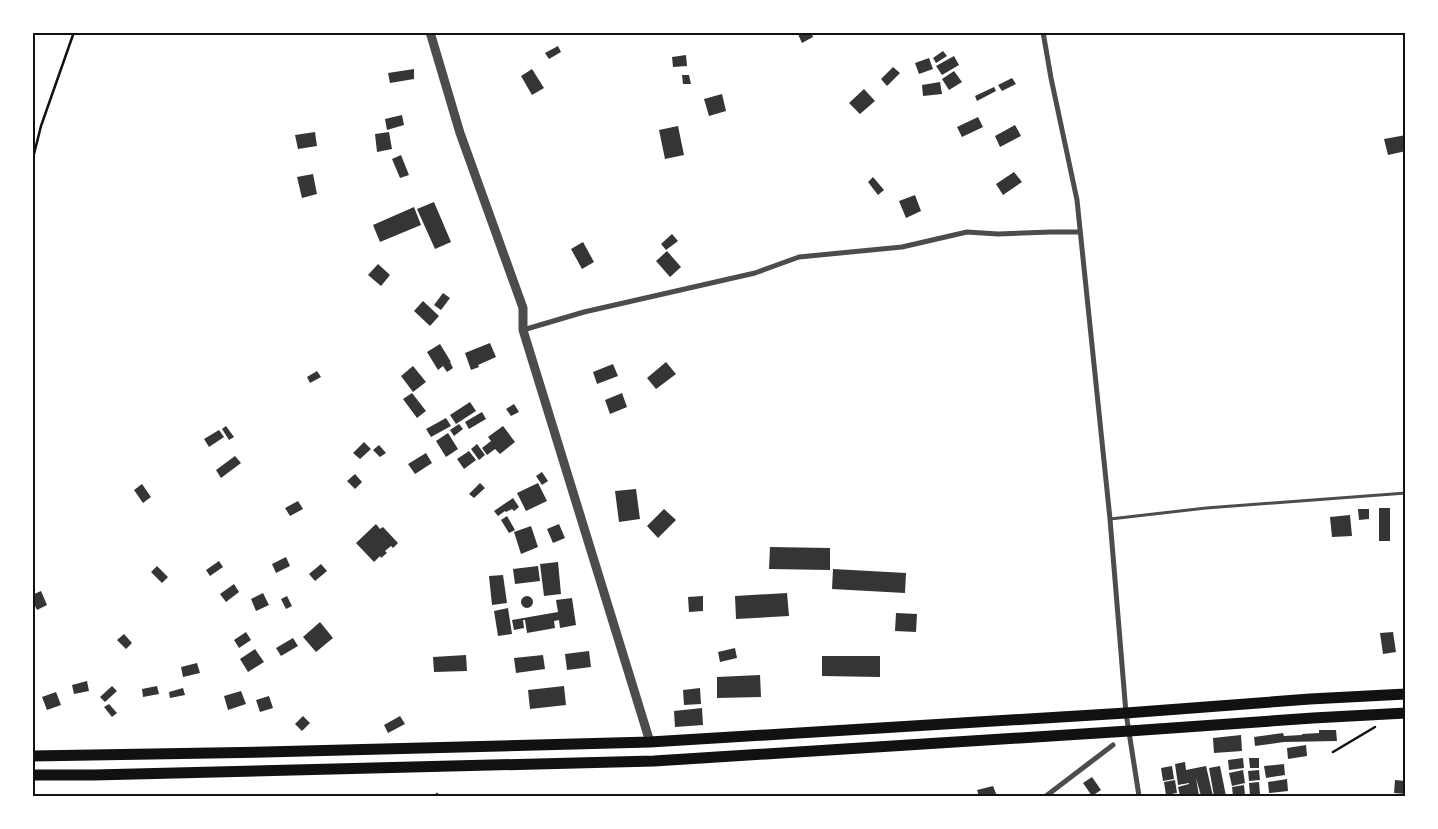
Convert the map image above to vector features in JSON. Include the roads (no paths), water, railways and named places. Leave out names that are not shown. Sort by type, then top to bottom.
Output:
[{"type":"main road","points":[[32,756],[245,753],[650,742],[1406,694]]},
{"type":"main road","points":[[32,775],[113,775],[654,761],[1406,713]]},
{"type":"street","points":[[430,32],[460,133],[523,308],[523,330],[650,742]]},
{"type":"street","points":[[1043,32],[1076,200],[1110,519],[1126,712],[1139,796]]},
{"type":"street","points":[[523,330],[584,312],[755,273],[799,257],[902,247],[967,232],[998,234],[1080,232]]},
{"type":"street","points":[[1046,796],[1113,745]]},
{"type":"lane","points":[[1110,519],[1206,508],[1406,493]]}]
